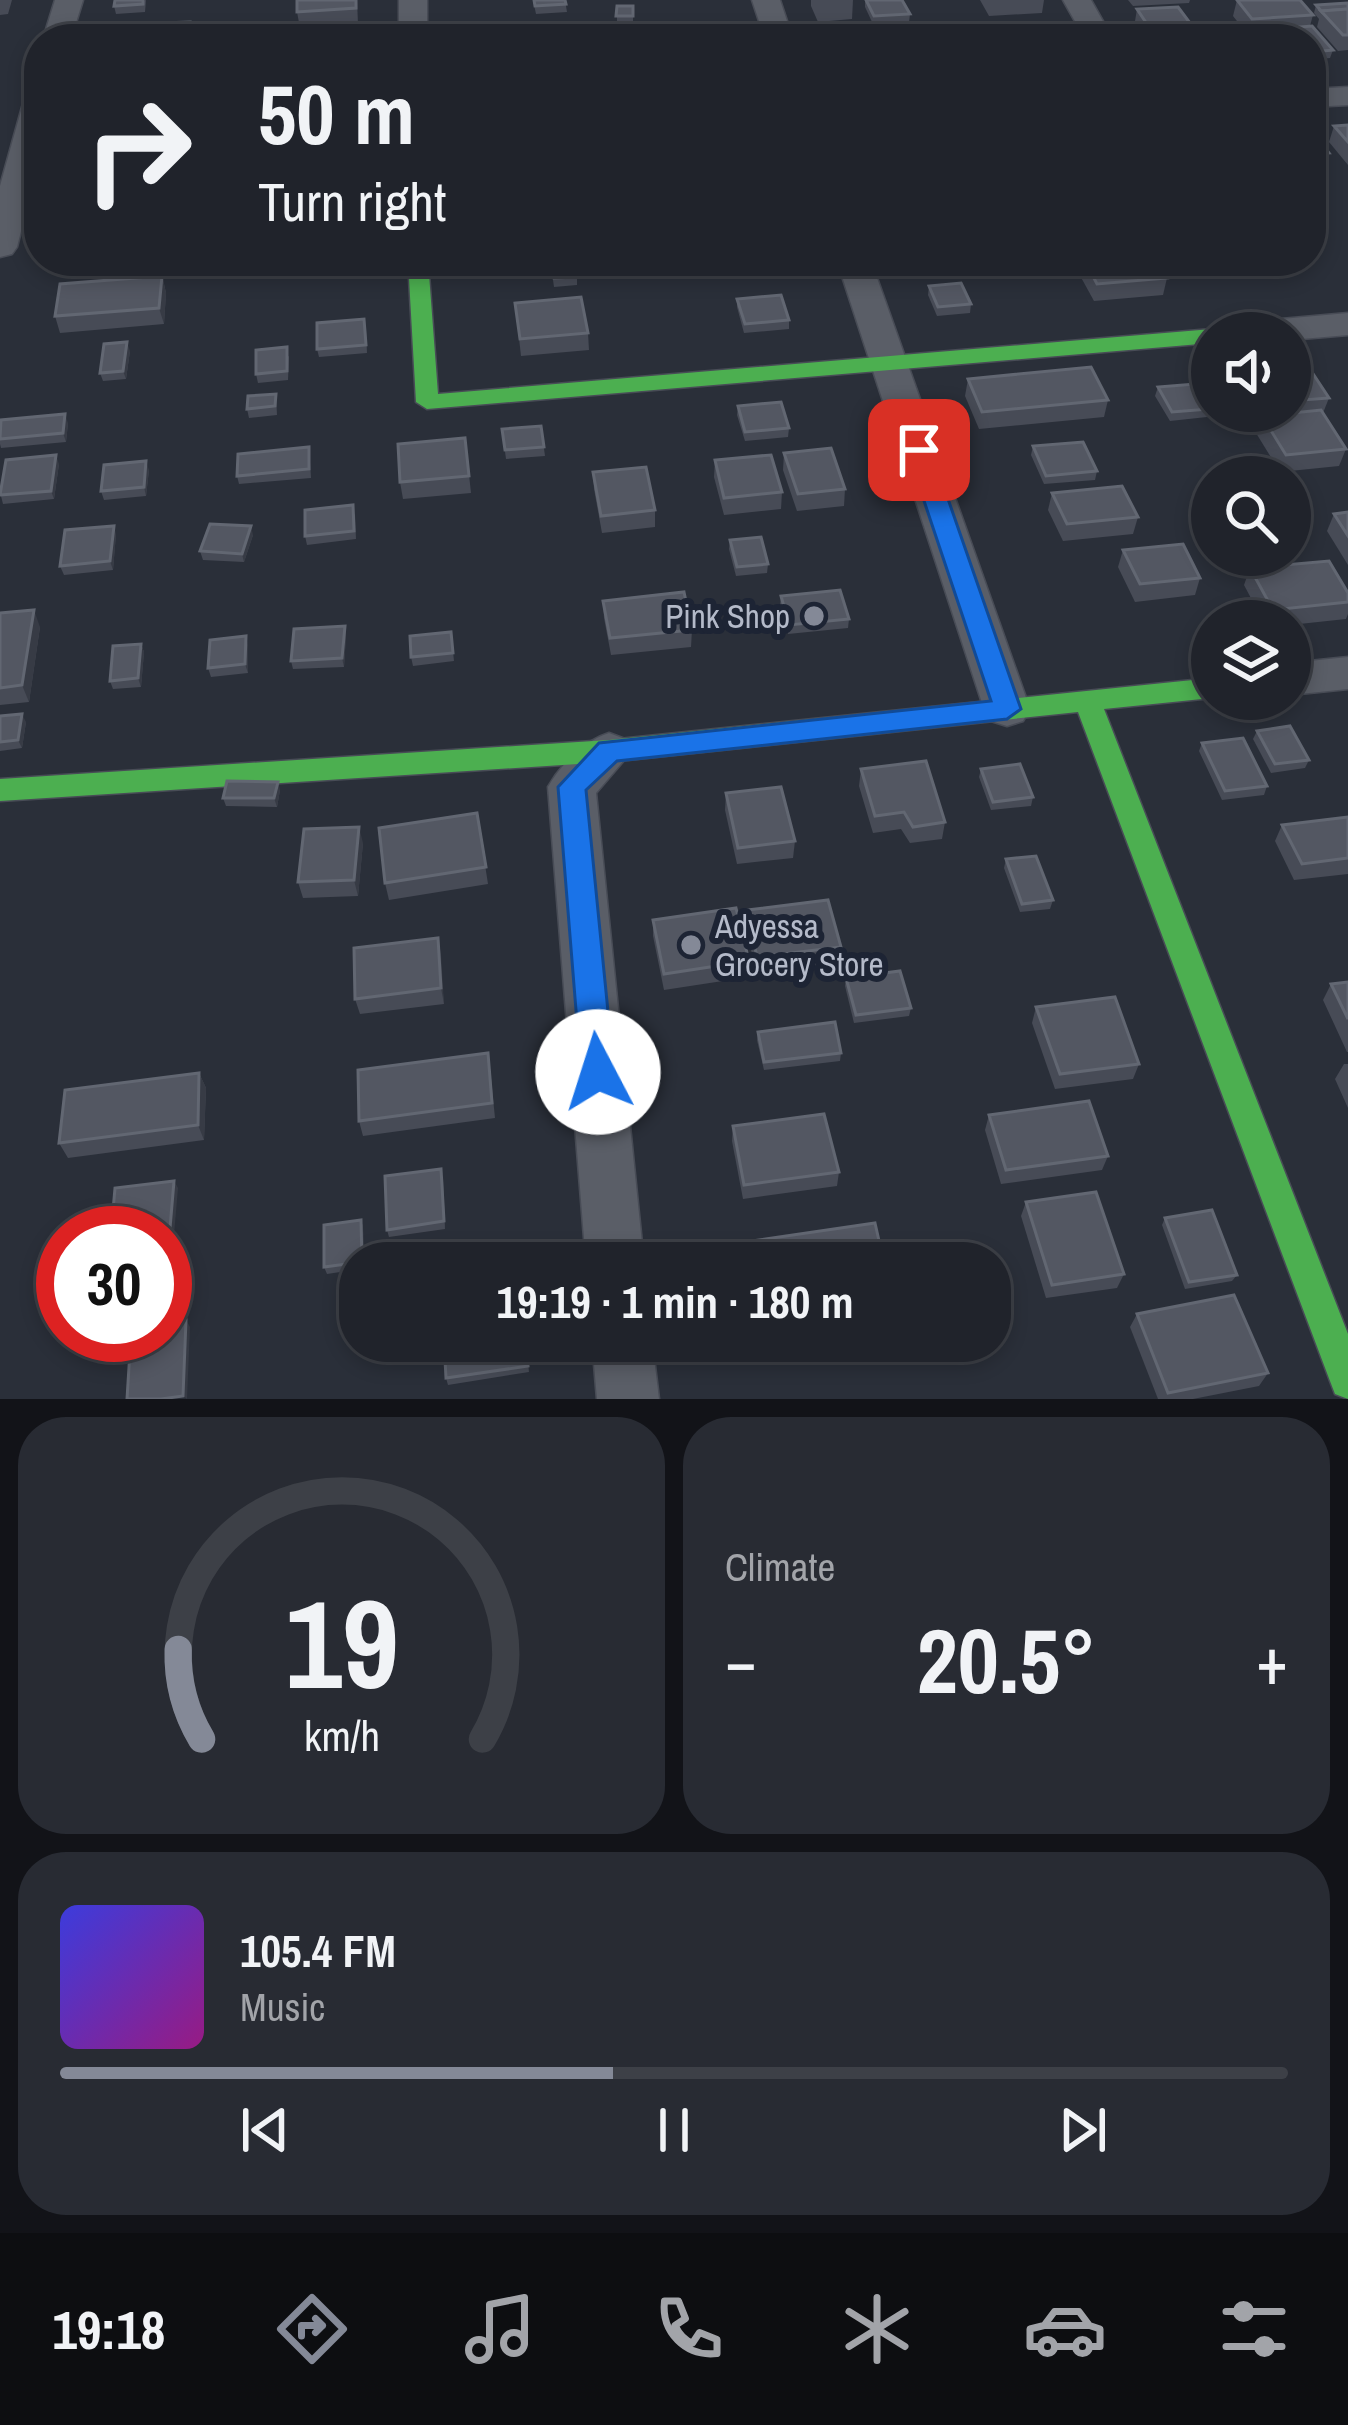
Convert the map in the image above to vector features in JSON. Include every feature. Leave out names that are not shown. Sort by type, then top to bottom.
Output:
[{"type":"street","points":[[0,248],[18,186]]},
{"type":"street","points":[[419,276],[428,402],[1191,338]]},
{"type":"street","points":[[859,276],[1007,709]]},
{"type":"street","points":[[1311,327],[1348,324]]},
{"type":"street","points":[[1311,678],[1348,674]]},
{"type":"street","points":[[0,790],[609,751],[1191,690]]},
{"type":"street","points":[[1087,701],[1348,1381]]},
{"type":"street","points":[[609,751],[572,787],[613,1242]]},
{"type":"street","points":[[624,1362],[628,1399]]},
{"type":"building","points":[[115,0],[143,0],[143,4],[114,6]]},
{"type":"building","points":[[297,0],[356,0],[356,8],[297,12]]},
{"type":"building","points":[[534,0],[565,0],[566,4],[535,6]]},
{"type":"building","points":[[866,0],[902,0],[910,14],[874,16]]},
{"type":"building","points":[[1237,0],[1300,0],[1313,15],[1252,19]]},
{"type":"building","points":[[1348,3],[1348,9],[1321,11],[1316,5]]},
{"type":"building","points":[[617,6],[633,6],[633,16],[616,16]]},
{"type":"building","points":[[1178,7],[1191,24],[1147,24],[1137,9]]},
{"type":"building","points":[[1348,9],[1348,35],[1321,11]]},
{"type":"building","points":[[1348,125],[1348,142],[1334,126]]},
{"type":"building","points":[[162,276],[159,308],[55,316],[60,284]]},
{"type":"building","points":[[1093,276],[1167,278],[1097,284]]},
{"type":"building","points":[[961,283],[971,304],[938,307],[929,286]]},
{"type":"building","points":[[781,295],[789,320],[745,324],[737,299]]},
{"type":"building","points":[[581,297],[588,333],[520,339],[515,303]]},
{"type":"building","points":[[364,319],[366,345],[317,349],[317,323]]},
{"type":"building","points":[[127,342],[123,371],[100,373],[104,344]]},
{"type":"building","points":[[287,347],[287,371],[256,374],[256,350]]},
{"type":"building","points":[[1091,367],[1108,400],[982,412],[968,379]]},
{"type":"building","points":[[1311,371],[1329,398],[1311,399]]},
{"type":"building","points":[[1191,384],[1191,410],[1172,412],[1158,387]]},
{"type":"building","points":[[276,394],[275,406],[247,409],[248,396]]},
{"type":"building","points":[[781,402],[789,428],[745,432],[738,406]]},
{"type":"building","points":[[1321,410],[1346,449],[1286,455],[1272,432],[1311,432],[1311,411]]},
{"type":"building","points":[[65,414],[63,433],[0,439],[1,420]]},
{"type":"building","points":[[541,426],[544,447],[505,450],[502,429]]},
{"type":"building","points":[[465,438],[469,476],[400,482],[398,444]]},
{"type":"building","points":[[1083,442],[1097,471],[1046,476],[1033,446]]},
{"type":"building","points":[[309,447],[309,469],[237,476],[238,454]]},
{"type":"building","points":[[831,448],[845,489],[798,494],[784,453]]},
{"type":"building","points":[[56,455],[51,491],[0,495],[6,460]]},
{"type":"building","points":[[771,455],[782,492],[724,498],[715,460]]},
{"type":"building","points":[[146,461],[144,487],[101,491],[104,465]]},
{"type":"building","points":[[646,467],[655,510],[601,516],[593,472]]},
{"type":"building","points":[[1122,486],[1138,517],[1067,524],[1052,493]]},
{"type":"building","points":[[353,505],[354,531],[305,536],[305,510]]},
{"type":"building","points":[[1348,512],[1348,536],[1334,514]]},
{"type":"building","points":[[210,524],[251,526],[242,554],[200,551]]},
{"type":"building","points":[[114,526],[110,561],[60,566],[65,530]]},
{"type":"building","points":[[761,537],[768,564],[737,567],[730,540]]},
{"type":"building","points":[[1183,544],[1191,560],[1191,576],[1200,578],[1140,584],[1123,550]]},
{"type":"building","points":[[1329,561],[1348,593],[1348,602],[1311,606],[1311,600],[1268,600],[1254,576],[1311,576],[1311,563]]},
{"type":"building","name":"Pink Shop","points":[[840,590],[849,619],[789,625],[781,596]]},
{"type":"building","points":[[684,592],[692,630],[610,638],[603,601]]},
{"type":"building","points":[[34,610],[22,685],[0,688],[0,613]]},
{"type":"building","points":[[345,626],[342,658],[291,661],[294,629]]},
{"type":"building","points":[[451,632],[453,653],[411,657],[410,636]]},
{"type":"building","points":[[246,636],[245,664],[208,668],[210,640]]},
{"type":"building","points":[[141,644],[138,678],[110,681],[113,646]]},
{"type":"building","points":[[22,714],[18,740],[0,742],[0,716]]},
{"type":"building","points":[[1290,726],[1309,760],[1275,764],[1257,731]]},
{"type":"building","points":[[1243,738],[1267,786],[1225,791],[1202,743]]},
{"type":"building","points":[[926,761],[945,822],[913,827],[904,812],[875,816],[861,769]]},
{"type":"building","points":[[1020,764],[1033,797],[993,802],[981,769]]},
{"type":"building","points":[[227,781],[278,782],[274,798],[223,798]]},
{"type":"building","points":[[781,787],[795,841],[738,848],[726,793]]},
{"type":"building","points":[[477,813],[486,867],[385,883],[379,828]]},
{"type":"building","points":[[1348,817],[1348,858],[1302,864],[1282,825]]},
{"type":"building","points":[[359,827],[354,880],[298,882],[304,829]]},
{"type":"building","points":[[1036,856],[1053,900],[1022,904],[1006,859]]},
{"type":"building","points":[[828,900],[841,947],[757,957],[747,910]]},
{"type":"building","points":[[736,908],[749,961],[664,974],[653,920]]},
{"type":"building","points":[[438,938],[441,988],[355,999],[354,948]]},
{"type":"building","points":[[900,971],[911,1008],[856,1015],[846,978]]},
{"type":"building","points":[[1348,982],[1348,1019],[1331,984]]},
{"type":"building","points":[[1115,997],[1139,1064],[1060,1074],[1036,1007]]},
{"type":"building","points":[[835,1022],[841,1053],[764,1062],[758,1032]]},
{"type":"building","points":[[488,1053],[492,1103],[359,1121],[358,1070]]},
{"type":"building","points":[[199,1073],[198,1125],[59,1143],[65,1090]]},
{"type":"building","points":[[1089,1101],[1108,1156],[1006,1170],[989,1115]]},
{"type":"building","points":[[824,1114],[839,1172],[744,1185],[733,1126]]},
{"type":"building","points":[[441,1169],[444,1221],[387,1230],[385,1176]]},
{"type":"building","points":[[174,1181],[172,1206],[113,1206],[115,1188]]},
{"type":"building","points":[[1096,1192],[1124,1274],[1052,1285],[1026,1202]]},
{"type":"building","points":[[1212,1210],[1237,1275],[1189,1282],[1165,1218]]},
{"type":"building","points":[[361,1220],[362,1242],[339,1242],[339,1265],[324,1267],[324,1225]]},
{"type":"building","points":[[875,1223],[879,1242],[745,1242]]},
{"type":"building","points":[[1234,1295],[1268,1373],[1168,1393],[1137,1314]]},
{"type":"building","points":[[129,1362],[184,1362],[183,1396],[127,1399]]},
{"type":"building","points":[[445,1362],[528,1362],[528,1366],[446,1378]]},
{"type":"traffic: fast","points":[[419,276],[427,402],[1191,338]]},
{"type":"traffic: fast","points":[[0,790],[609,751],[1191,690]]},
{"type":"traffic: fast","points":[[1087,701],[1348,1381]]},
{"type":"place","name":"Pink Shop","points":[[814,616]]},
{"type":"place","name":"Adyessa Grocery Store","points":[[691,945]]},
{"type":"route","points":[[598,1072],[572,787],[609,751],[1007,709],[919,450]]}]
